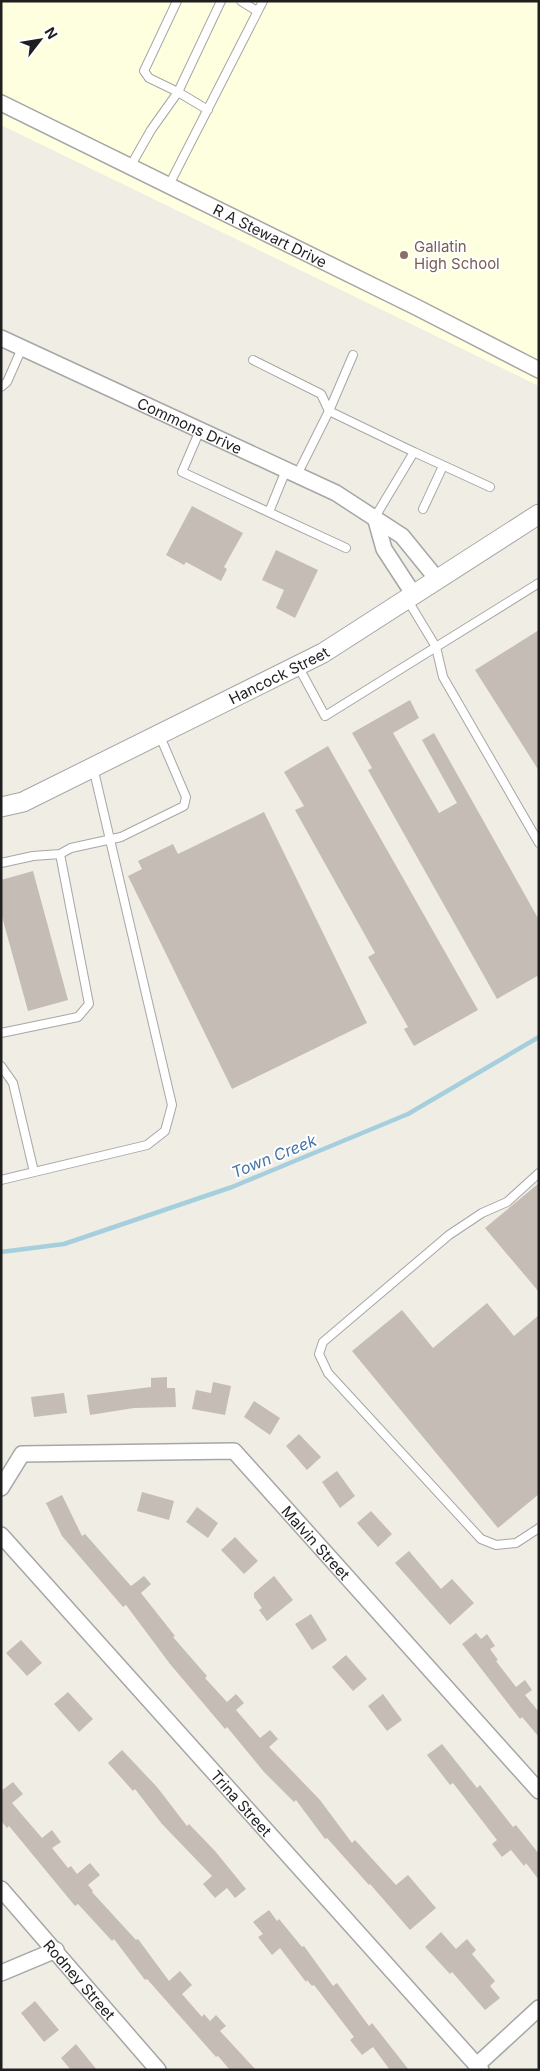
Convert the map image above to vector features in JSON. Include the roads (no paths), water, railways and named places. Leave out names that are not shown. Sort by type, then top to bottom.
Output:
[{"type":"street","name":"R A Stewart Drive","points":[[1,103],[416,307],[539,370]]},
{"type":"street","name":"Commons Drive","points":[[1,338],[336,493],[402,536],[437,580]]},
{"type":"street","name":"Hancock Street","points":[[1,807],[23,802],[323,654],[539,514]]},
{"type":"street","points":[[375,517],[384,549],[410,597]]},
{"type":"street","name":"Malvin Street","points":[[1,1488],[22,1454],[234,1452],[539,1791]]},
{"type":"street","name":"Trina Street","points":[[1,1535],[479,2067]]},
{"type":"street","name":"Rodney Street","points":[[1,1889],[56,1950],[158,2070]]},
{"type":"street","points":[[1,1973],[56,1950]]},
{"type":"street","points":[[479,2067],[539,2008]]},
{"type":"lane","points":[[178,1],[144,71],[149,78],[178,92],[208,110]]},
{"type":"lane","points":[[130,167],[151,130],[178,92],[221,1]]},
{"type":"lane","points":[[241,1],[257,11]]},
{"type":"lane","points":[[169,185],[263,1]]},
{"type":"lane","points":[[1,387],[7,382],[22,348]]},
{"type":"lane","points":[[269,512],[329,411],[353,355]]},
{"type":"lane","points":[[252,360],[320,394],[329,411],[490,487]]},
{"type":"lane","points":[[200,430],[182,472],[346,548]]},
{"type":"lane","points":[[375,517],[414,452]]},
{"type":"lane","points":[[423,509],[443,466]]},
{"type":"lane","points":[[298,666],[325,716],[539,583]]},
{"type":"lane","points":[[410,597],[436,647],[443,677],[539,844]]},
{"type":"lane","points":[[1,863],[33,856],[60,854],[71,848],[121,837],[184,806],[186,797],[160,734]]},
{"type":"lane","points":[[1,1180],[147,1145],[165,1131],[172,1105],[108,839],[93,767]]},
{"type":"lane","points":[[1,1033],[78,1017],[89,1004],[60,854]]},
{"type":"lane","points":[[1,1066],[13,1083],[34,1172]]},
{"type":"lane","points":[[539,1173],[507,1202],[449,1234],[323,1342],[319,1354],[328,1373],[481,1538],[496,1545],[516,1543],[539,1528]]},
{"type":"waterway","name":"Town Creek","points":[[1,1252],[64,1244],[232,1187],[408,1114],[539,1037]]},
{"type":"place","name":"Gallatin High School","points":[[404,255]]}]
